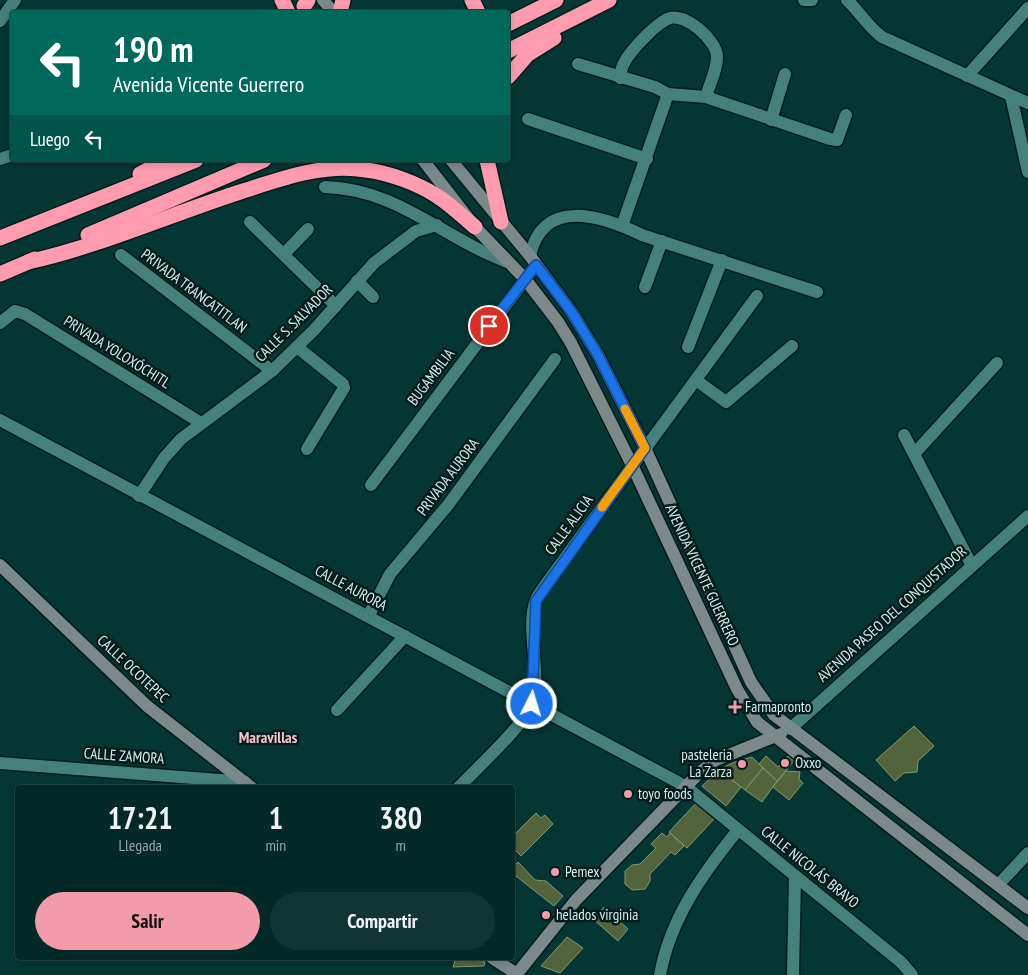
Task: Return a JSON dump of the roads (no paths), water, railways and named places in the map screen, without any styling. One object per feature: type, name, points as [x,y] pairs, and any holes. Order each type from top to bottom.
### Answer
[{"type":"highway","points":[[510,23],[556,0]]},
{"type":"highway","points":[[510,50],[609,0]]},
{"type":"highway","points":[[510,75],[527,55],[583,23],[591,9]]},
{"type":"highway","points":[[71,209],[164,162]]},
{"type":"highway","points":[[0,238],[191,162]]},
{"type":"highway","points":[[0,274],[259,162]]},
{"type":"highway","points":[[487,162],[501,222]]},
{"type":"highway","points":[[28,262],[68,253],[182,210],[290,176],[339,168],[365,170],[393,176],[436,195],[475,226]]},
{"type":"main road","name":"AVENIDA VICENTE GUERRERO","points":[[425,162],[475,226],[525,279],[572,343],[632,465],[737,689],[757,722],[1028,935]]},
{"type":"main road","name":"AVENIDA VICENTE GUERRERO","points":[[453,162],[533,260],[571,311],[598,355],[645,448],[751,682],[774,715],[1028,908]]},
{"type":"main road","points":[[453,199],[471,186]]},
{"type":"main road","name":"CALLE OCOTEPEC","points":[[0,565],[147,706],[249,785]]},
{"type":"main road","name":"AVENIDA PASEO DEL CONQUISTADOR","points":[[513,975],[576,900],[685,786],[716,760],[776,738],[790,729]]},
{"type":"main road","points":[[494,960],[513,975]]},
{"type":"street","points":[[804,0],[812,0]]},
{"type":"street","points":[[847,0],[865,19],[871,29],[882,37],[967,76],[1022,98],[1028,172]]},
{"type":"street","points":[[967,76],[1028,8]]},
{"type":"street","points":[[0,21],[10,11]]},
{"type":"street","points":[[620,78],[622,65],[629,54],[653,30],[668,18],[674,17],[707,35],[715,46],[717,57],[706,97]]},
{"type":"street","points":[[578,64],[638,82],[668,94],[706,97],[771,120],[837,140],[846,115]]},
{"type":"street","points":[[771,120],[785,74]]},
{"type":"street","points":[[622,226],[647,159],[668,94]]},
{"type":"street","points":[[528,119],[647,159]]},
{"type":"street","points":[[325,186],[346,188],[394,202],[473,247],[507,262]]},
{"type":"street","name":"BUGAMBILIA","points":[[371,485],[525,279],[533,260],[533,242],[539,231],[555,220],[584,214],[622,226],[642,235],[817,292]]},
{"type":"street","points":[[250,222],[336,306]]},
{"type":"street","name":"CALLE S. SALVADOR","points":[[139,496],[164,458],[180,439],[272,371],[336,306],[374,263],[416,231],[437,225]]},
{"type":"street","points":[[284,254],[308,229]]},
{"type":"street","points":[[645,287],[662,241]]},
{"type":"street","name":"PRIVADA TRANCATITLAN","points":[[120,255],[272,371]]},
{"type":"street","points":[[688,348],[722,260]]},
{"type":"street","points":[[358,281],[373,297]]},
{"type":"street","name":"CALLE ALICIA","points":[[532,704],[536,601],[632,465],[758,296]]},
{"type":"street","name":"PRIVADA YOLOXÓCHITL","points":[[0,323],[15,311],[25,314],[201,424]]},
{"type":"street","points":[[696,380],[726,402],[792,346]]},
{"type":"street","points":[[297,347],[343,384],[344,388],[307,449]]},
{"type":"street","name":"PRIVADA AURORA","points":[[369,615],[390,574],[448,505],[555,359]]},
{"type":"street","points":[[914,454],[997,363]]},
{"type":"street","name":"CALLE AURORA","points":[[0,420],[139,496],[369,615],[685,786]]},
{"type":"street","points":[[904,435],[971,564]]},
{"type":"street","name":"AVENIDA PASEO DEL CONQUISTADOR","points":[[790,729],[971,564],[1028,516]]},
{"type":"street","points":[[337,710],[405,636]]},
{"type":"street","points":[[461,785],[521,721],[532,704]]},
{"type":"street","name":"CALLE ZAMORA","points":[[0,763],[249,785]]},
{"type":"street","name":"CALLE NICOLÁS BRAVO","points":[[685,786],[900,962],[912,975]]},
{"type":"street","points":[[660,975],[663,960],[681,912],[708,866],[738,830]]},
{"type":"street","points":[[998,885],[1028,853]]},
{"type":"street","points":[[793,975],[795,876]]},
{"type":"place","name":"Farmapronto","points":[[735,707]]},
{"type":"place","name":"Oxxo","points":[[785,763]]},
{"type":"place","name":"pasteleria La Zarza","points":[[742,764]]},
{"type":"place","name":"toyo foods","points":[[628,794]]},
{"type":"place","name":"Pemex","points":[[555,872]]},
{"type":"place","name":"helados virginia","points":[[546,915]]},
{"type":"district","name":"Maravillas","points":[[268,737]]}]
